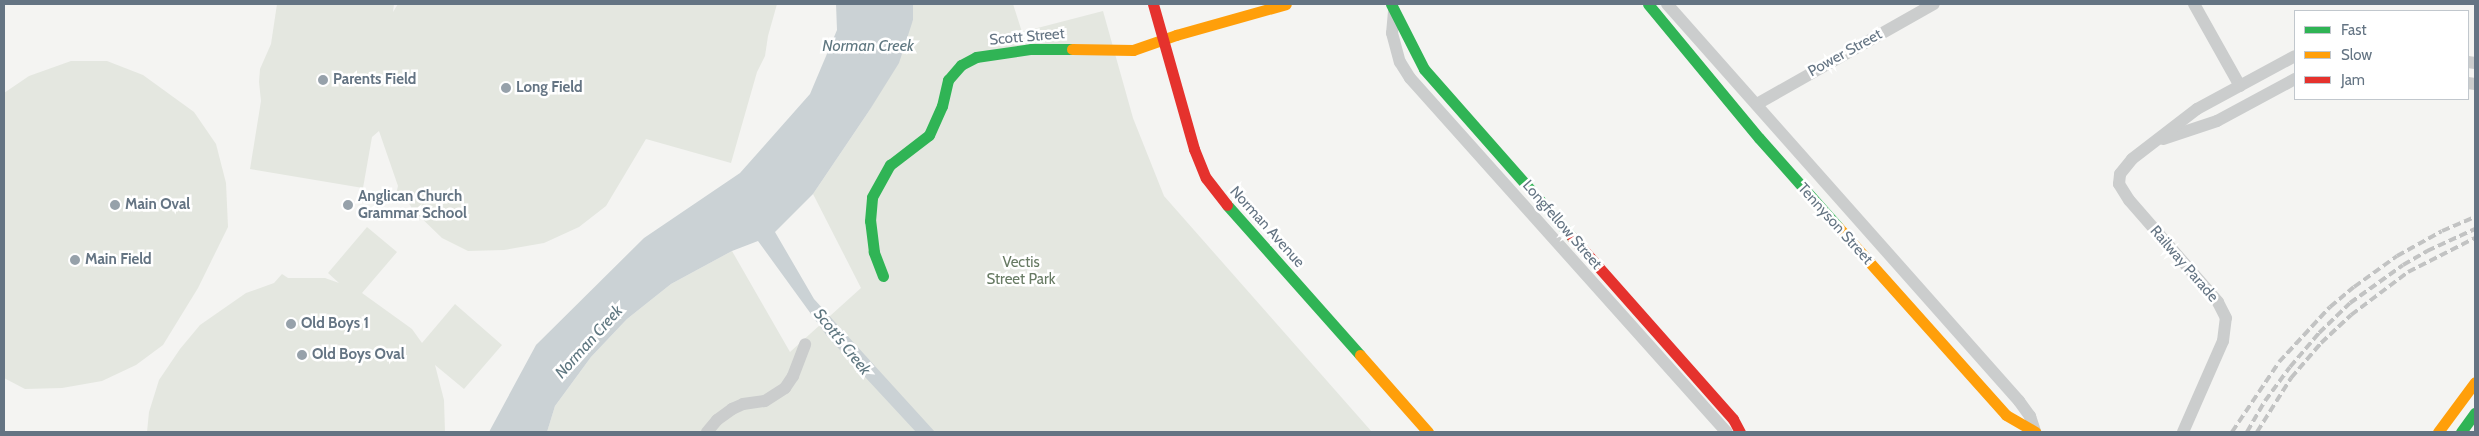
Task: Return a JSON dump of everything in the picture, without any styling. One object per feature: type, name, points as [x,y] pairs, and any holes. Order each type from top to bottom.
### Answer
[{"type":"street","name":"Norman Avenue","points":[[1152,4],[1194,149],[1206,178],[1215,191],[1428,432]]},
{"type":"street","name":"Scott Street","points":[[883,276],[874,252],[870,221],[875,191],[882,175],[890,165],[929,135],[940,112],[948,80],[961,65],[976,57],[1009,51],[1053,48],[1126,51],[1286,4]]},
{"type":"street","name":"Tennyson Street","points":[[1648,4],[1759,138],[1974,382],[2006,415],[2035,432]]},
{"type":"street","name":"Tennyson Street","points":[[1667,4],[2019,401],[2030,416],[2035,432]]},
{"type":"street","name":"Power Street","points":[[1757,104],[1934,4]]},
{"type":"street","points":[[2194,4],[2240,86]]},
{"type":"street","name":"Longfellow Street","points":[[1392,7],[1392,33],[1400,62],[1410,78],[1727,432]]},
{"type":"street","name":"Longfellow Street","points":[[1392,7],[1406,30],[1424,69],[1733,419],[1740,432]]},
{"type":"street","name":"Railway Parade","points":[[2183,432],[2223,341],[2226,322],[2218,302],[2137,210],[2120,185],[2120,174],[2125,165],[2197,109],[2294,57]]},
{"type":"street","name":"Railway Parade","points":[[2156,141],[2217,121],[2294,80]]},
{"type":"street","points":[[707,432],[717,420],[732,409],[743,404],[765,401],[785,388],[793,376],[805,344]]},
{"type":"street","points":[[2438,432],[2475,382]]},
{"type":"street","points":[[2461,432],[2475,413]]},
{"type":"green space","points":[[277,4],[394,4],[393,12],[398,4],[777,4],[768,36],[765,56],[757,72],[731,163],[646,139],[606,206],[579,227],[544,243],[504,250],[468,251],[442,238],[414,211],[404,196],[396,194],[398,186],[379,131],[372,137],[363,188],[250,169],[261,101],[260,69],[271,44]]},
{"type":"green space","name":"Vectis Street Park","points":[[913,4],[1013,4],[1022,32],[1103,11],[1133,118],[1164,196],[1372,432],[547,432],[555,406],[591,357],[627,319],[671,284],[732,251],[790,352],[861,288],[813,194],[869,111],[913,20]]},
{"type":"green space","name":"Main Oval","points":[[71,61],[107,61],[143,75],[194,112],[216,144],[226,183],[228,227],[198,288],[163,345],[136,365],[102,381],[62,388],[25,389],[4,378],[4,93],[29,76]]},
{"type":"green space","name":"Old Boys Oval","points":[[367,227],[397,252],[362,293],[412,329],[422,343],[455,304],[502,345],[464,389],[435,365],[444,400],[445,432],[147,432],[149,412],[159,380],[180,349],[200,325],[246,293],[274,283],[282,274],[288,278],[325,278],[339,283],[328,273]]},
{"type":"water","name":"Norman Creek","points":[[836,4],[913,4],[913,20],[899,63],[869,111],[813,194],[775,232],[814,299],[935,432],[916,432],[827,336],[758,241],[732,251],[671,284],[627,319],[591,357],[555,406],[547,432],[489,432],[536,345],[644,238],[740,173],[810,94],[837,30]]},
{"type":"railway","points":[[2232,432],[2279,362],[2330,307],[2397,256],[2442,231],[2475,217]]},
{"type":"railway","points":[[2247,432],[2265,401],[2290,367],[2319,333],[2350,303],[2403,265],[2427,251],[2475,229]]},
{"type":"railway","points":[[2257,432],[2291,378],[2321,343],[2351,315],[2408,272],[2475,238]]},
{"type":"traffic: fast","points":[[1391,4],[1424,69],[1572,237]]},
{"type":"traffic: fast","points":[[1648,4],[1759,138],[1838,227]]},
{"type":"traffic: fast","points":[[883,276],[874,252],[870,221],[872,197],[890,165],[929,135],[942,106],[948,80],[961,65],[976,57],[1031,49],[1072,49]]},
{"type":"traffic: fast","points":[[1227,205],[1360,355]]},
{"type":"traffic: fast","points":[[2461,432],[2475,413]]},
{"type":"traffic: slow","points":[[1072,49],[1133,50],[1176,35],[1286,4]]},
{"type":"traffic: slow","points":[[1838,227],[2006,415],[2036,432]]},
{"type":"traffic: slow","points":[[1360,355],[1428,432]]},
{"type":"traffic: slow","points":[[2438,432],[2475,382]]},
{"type":"traffic: jam","points":[[1153,4],[1194,149],[1206,178],[1227,205]]},
{"type":"traffic: jam","points":[[1572,237],[1733,419],[1740,432]]},
{"type":"place","name":"Parents Field","points":[[323,80]]},
{"type":"place","name":"Long Field","points":[[506,88]]},
{"type":"place","name":"Main Oval","points":[[115,205]]},
{"type":"place","name":"Anglican Church Grammar School","points":[[348,205]]},
{"type":"place","name":"Main Field","points":[[75,260]]},
{"type":"place","name":"Old Boys 1","points":[[291,324]]},
{"type":"place","name":"Old Boys Oval","points":[[302,355]]},
{"type":"water label","name":"Scott's Creek","points":[[842,342]]}]
